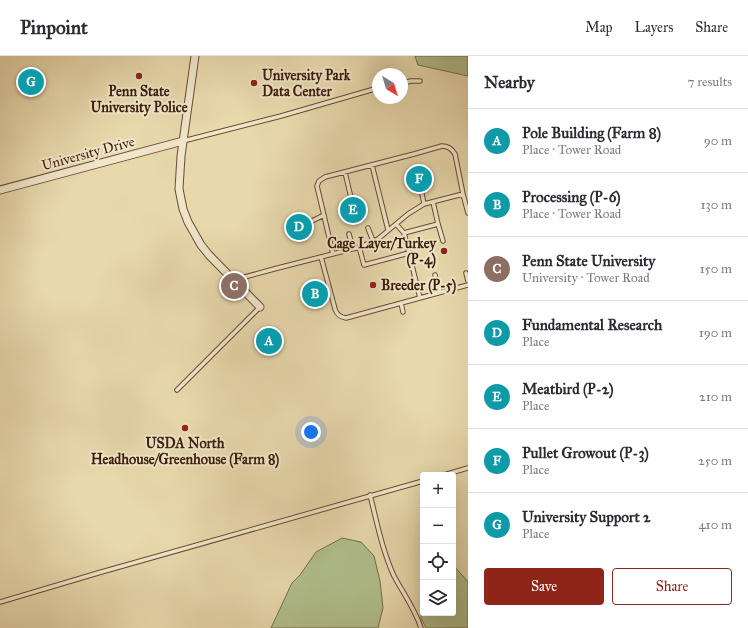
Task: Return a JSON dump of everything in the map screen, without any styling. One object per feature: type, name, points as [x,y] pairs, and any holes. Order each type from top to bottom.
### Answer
[{"type":"street","points":[[194,56],[181,156],[179,189],[183,209],[188,222],[201,245],[260,307]]},
{"type":"street","name":"University Drive","points":[[0,190],[183,141]]},
{"type":"lane","points":[[408,82],[420,81]]},
{"type":"lane","points":[[183,141],[281,116],[372,90]]},
{"type":"lane","points":[[333,254],[317,186],[319,181],[325,177],[445,146],[455,154],[468,213]]},
{"type":"lane","points":[[372,165],[388,230]]},
{"type":"lane","points":[[345,172],[351,198]]},
{"type":"lane","points":[[421,189],[424,204]]},
{"type":"lane","points":[[234,280],[359,247],[378,239],[408,214],[424,204],[463,194]]},
{"type":"lane","points":[[433,202],[443,241]]},
{"type":"lane","points":[[308,223],[324,215]]},
{"type":"lane","points":[[396,224],[404,233],[420,298]]},
{"type":"lane","points":[[404,233],[438,224]]},
{"type":"lane","points":[[368,228],[373,241]]},
{"type":"lane","points":[[349,234],[353,249]]},
{"type":"lane","points":[[359,247],[364,265],[409,253]]},
{"type":"lane","points":[[321,257],[335,309],[341,318],[346,318],[468,285]]},
{"type":"lane","points":[[466,273],[468,281]]},
{"type":"lane","points":[[435,275],[440,292]]},
{"type":"lane","points":[[401,303],[403,312]]},
{"type":"lane","points":[[177,390],[260,307]]},
{"type":"lane","points":[[454,472],[468,468]]},
{"type":"lane","points":[[0,602],[420,482]]},
{"type":"lane","points":[[370,495],[388,561],[394,575],[418,617],[421,628]]},
{"type":"green space","points":[[415,56],[468,56],[468,76],[418,65]]},
{"type":"green space","points":[[342,538],[361,542],[374,556],[380,581],[383,608],[378,628],[271,628],[292,583],[300,575],[316,552]]},
{"type":"green space","points":[[456,568],[468,582],[468,628],[426,628],[421,616],[456,616]]},
{"type":"place","name":"Penn State University Police","points":[[139,76]]},
{"type":"place","name":"University Support 2","points":[[31,82]]},
{"type":"place","name":"University Park Data Center","points":[[254,83]]},
{"type":"place","name":"Pullet Growout (P-3)","points":[[419,179]]},
{"type":"place","name":"Meatbird (P-2)","points":[[353,210]]},
{"type":"place","name":"Fundamental Research","points":[[299,227]]},
{"type":"place","name":"Cage Layer/Turkey (P-4)","points":[[444,251]]},
{"type":"place","name":"Breeder (P-5)","points":[[373,285]]},
{"type":"place","name":"Penn State University","points":[[234,286]]},
{"type":"place","name":"Processing (P-6)","points":[[315,294]]},
{"type":"place","name":"Pole Building (Farm 8)","points":[[269,341]]},
{"type":"place","name":"USDA North Headhouse/Greenhouse (Farm 8)","points":[[185,428]]}]
